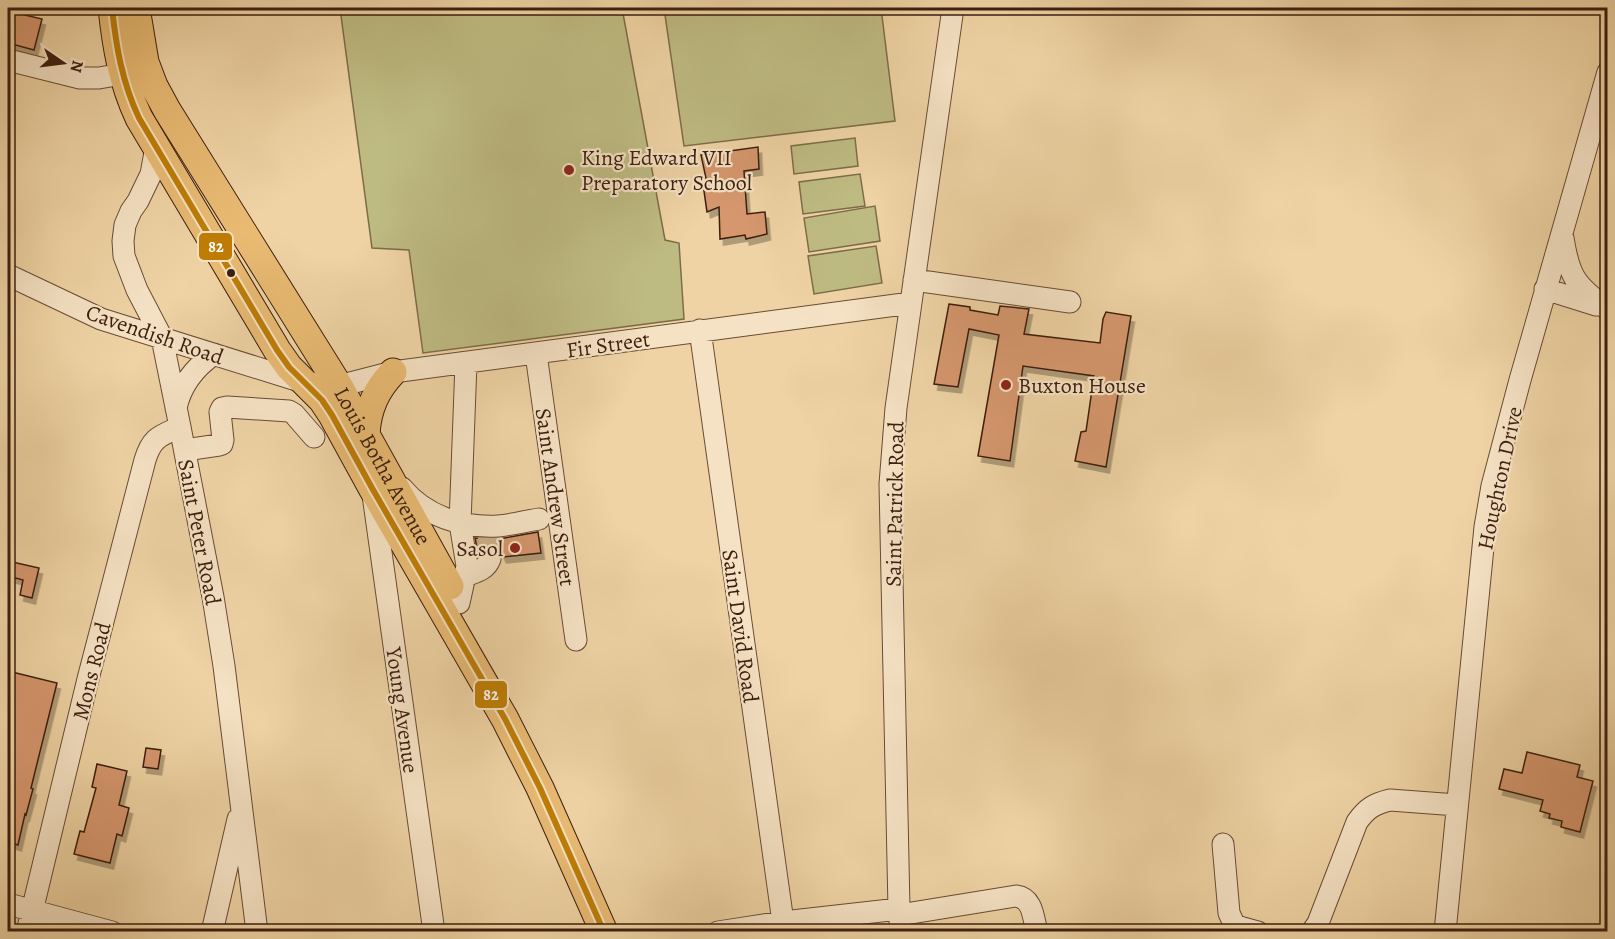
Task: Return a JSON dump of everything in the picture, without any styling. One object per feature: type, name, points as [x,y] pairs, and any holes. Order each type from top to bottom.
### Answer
[{"type":"main road","name":"Louis Botha Avenue","points":[[112,8],[122,74],[134,108],[276,350],[289,367],[322,400],[377,476],[459,603],[530,731],[624,932]]},
{"type":"main road","name":"Louis Botha Avenue","points":[[136,8],[145,62],[154,86],[366,433],[377,476],[540,788],[604,932]]},
{"type":"main road","points":[[366,433],[370,406],[380,388],[393,372]]},
{"type":"street","name":"Saint Patrick Road","points":[[900,918],[890,484],[896,408],[953,8]]},
{"type":"street","points":[[8,60],[80,78],[99,78],[122,74]]},
{"type":"street","name":"Houghton Drive","points":[[1445,932],[1485,527],[1492,486],[1545,289],[1608,72]]},
{"type":"street","name":"Saint Peter Road","points":[[156,147],[151,174],[125,225],[124,256],[137,290],[162,338],[185,450],[224,666],[257,932]]},
{"type":"street","points":[[1562,232],[1566,260],[1574,278],[1586,293],[1607,308]]},
{"type":"street","name":"Cavendish Road","points":[[8,275],[101,319],[306,383]]},
{"type":"street","points":[[914,280],[1070,302]]},
{"type":"street","points":[[1545,289],[1607,308]]},
{"type":"street","points":[[101,319],[113,317],[124,311],[132,302],[137,290]]},
{"type":"street","name":"Fir Street","points":[[306,383],[339,386],[393,372],[911,303]]},
{"type":"street","name":"Saint David Road","points":[[700,330],[783,922]]},
{"type":"street","points":[[178,418],[178,398],[186,382],[201,363],[214,354]]},
{"type":"street","name":"Saint Andrew Street","points":[[536,354],[576,640]]},
{"type":"street","points":[[459,603],[465,576],[466,557],[460,523],[466,363]]},
{"type":"street","points":[[185,450],[222,444],[224,440],[220,412],[222,408],[227,407],[289,411],[314,437]]},
{"type":"street","name":"Mons Road","points":[[27,932],[88,679],[147,453],[154,440],[178,418]]},
{"type":"street","points":[[377,476],[406,493],[427,511],[460,523],[488,530],[539,519]]},
{"type":"street","name":"Young Avenue","points":[[377,476],[383,570],[434,932]]},
{"type":"street","points":[[465,576],[482,570],[490,559]]},
{"type":"street","points":[[1312,932],[1318,923],[1357,822],[1365,810],[1390,800],[1457,805]]},
{"type":"street","points":[[212,932],[242,804]]},
{"type":"street","points":[[1222,844],[1229,913],[1234,924],[1258,932]]},
{"type":"street","points":[[718,932],[783,922],[900,918],[1016,896],[1024,897],[1030,903],[1036,932]]},
{"type":"street","points":[[8,904],[112,932]]},
{"type":"shaded area","points":[[340,8],[622,8],[665,240],[679,243],[684,319],[423,353],[409,250],[372,248]]},
{"type":"shaded area","points":[[664,8],[881,8],[895,121],[684,146]]},
{"type":"shaded area","points":[[855,138],[858,166],[794,174],[791,146]]},
{"type":"shaded area","points":[[860,174],[865,206],[803,214],[799,182]]},
{"type":"shaded area","points":[[875,206],[880,241],[809,252],[804,218]]},
{"type":"shaded area","points":[[876,246],[882,283],[814,294],[808,256]]},
{"type":"building","points":[[8,11],[42,19],[34,50],[8,43]]},
{"type":"building","points":[[758,147],[759,169],[744,171],[747,214],[765,212],[767,234],[746,239],[745,235],[720,239],[719,207],[707,212],[703,184],[707,183],[701,155]]},
{"type":"building","name":"Buxton House","points":[[949,304],[998,315],[1000,306],[1029,309],[1024,334],[1100,343],[1106,312],[1131,316],[1106,467],[1075,461],[1081,432],[1086,431],[1094,376],[1023,366],[1010,461],[978,456],[999,335],[969,329],[958,387],[934,384]]},
{"type":"building","points":[[538,532],[541,553],[503,557],[500,551],[490,546],[482,549],[478,554],[475,538],[499,539]]},
{"type":"building","points":[[8,561],[39,568],[32,598],[20,595],[23,580],[8,576]]},
{"type":"building","points":[[12,672],[57,683],[18,845],[8,842],[8,755],[11,738],[8,737],[8,692]]},
{"type":"building","points":[[146,748],[161,750],[158,769],[143,767]]},
{"type":"building","points":[[1527,752],[1580,765],[1577,777],[1593,781],[1580,832],[1561,827],[1562,821],[1549,818],[1550,814],[1540,811],[1543,800],[1499,789],[1504,769],[1522,773]]},
{"type":"building","points":[[97,764],[127,771],[119,805],[129,808],[122,836],[117,834],[110,863],[74,854],[80,831],[84,832],[96,788],[92,787]]},
{"type":"tunnel","points":[[488,534],[490,559]]},
{"type":"transit line","name":"82","points":[[112,8],[121,64],[128,91],[139,118],[277,350],[289,367],[322,400],[332,415],[505,719],[540,788],[604,932]]},
{"type":"place","name":"King Edward VII Preparatory School","points":[[569,170]]},
{"type":"place","name":"Buxton House","points":[[1006,385]]},
{"type":"place","name":"Sasol","points":[[515,548]]}]
